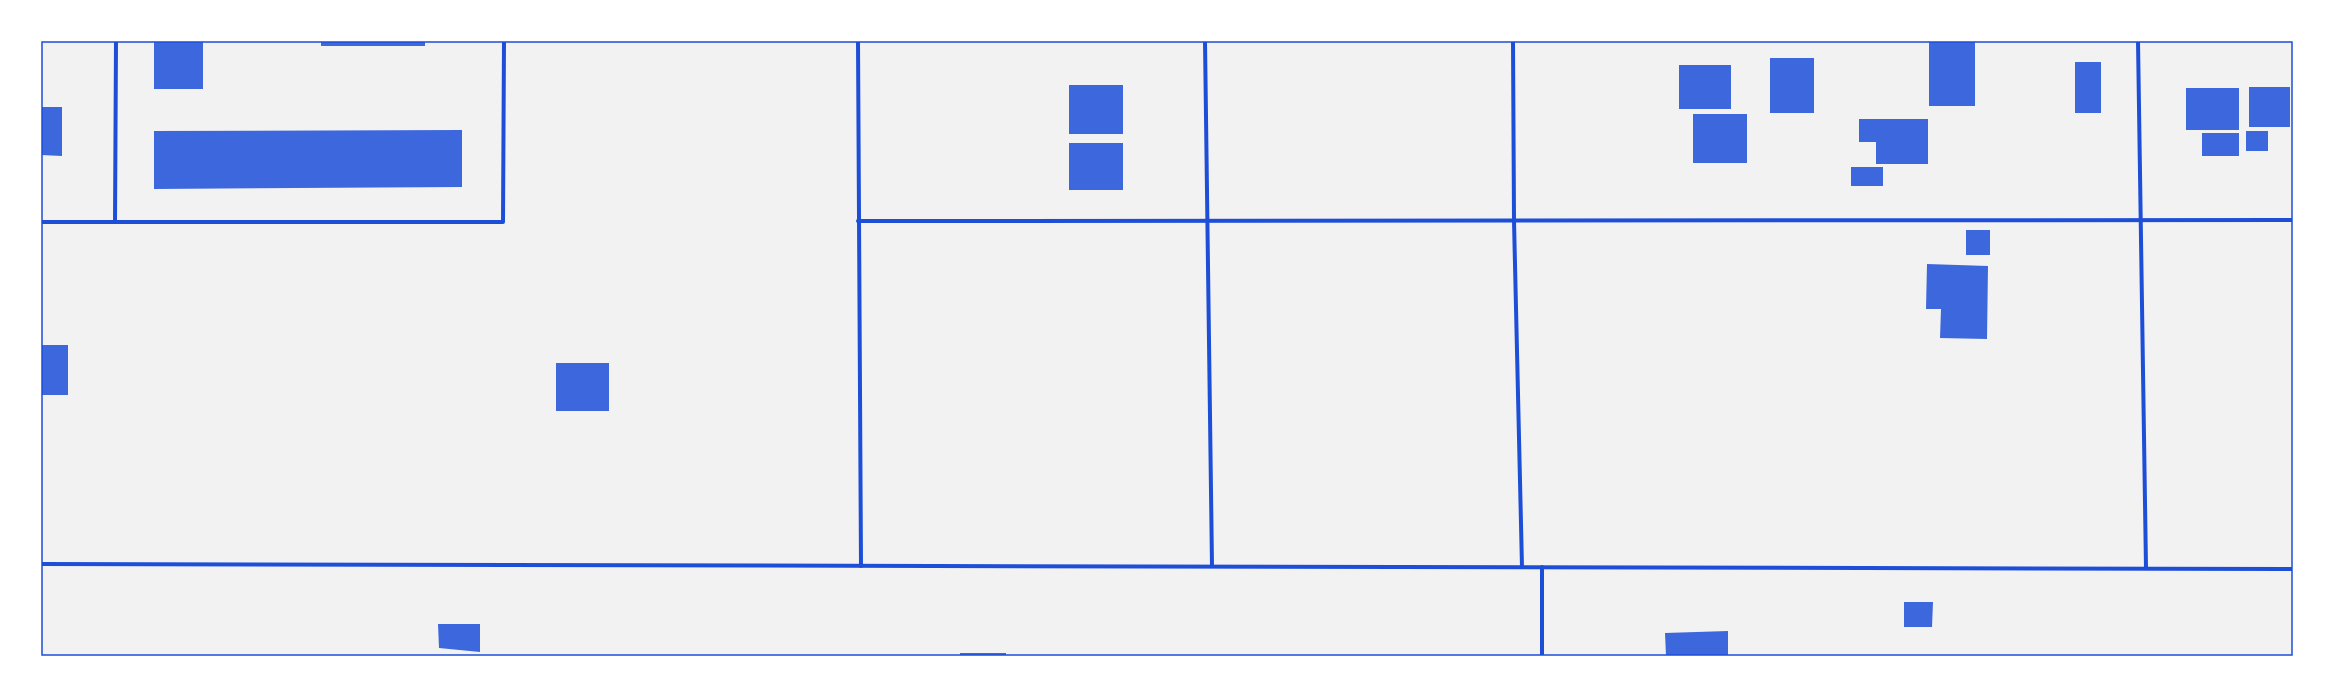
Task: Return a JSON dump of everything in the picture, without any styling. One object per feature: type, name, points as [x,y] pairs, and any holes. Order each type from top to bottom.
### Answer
[{"type":"street","points":[[115,222],[116,41]]},
{"type":"street","points":[[41,222],[503,222],[504,41]]},
{"type":"street","points":[[858,41],[861,566]]},
{"type":"street","points":[[1205,41],[1212,566]]},
{"type":"street","points":[[1513,41],[1514,221],[1522,567]]},
{"type":"street","points":[[2138,41],[2146,568]]},
{"type":"street","points":[[858,221],[2293,220]]},
{"type":"street","points":[[41,564],[2293,568]]},
{"type":"street","points":[[1542,567],[1542,656]]},
{"type":"building","points":[[154,41],[203,41],[203,89],[154,89]]},
{"type":"building","points":[[321,41],[425,41],[425,46],[321,46]]},
{"type":"building","points":[[1929,41],[1975,41],[1975,106],[1929,106]]},
{"type":"building","points":[[1770,58],[1814,58],[1814,113],[1770,113]]},
{"type":"building","points":[[2075,62],[2101,62],[2101,113],[2075,113]]},
{"type":"building","points":[[1679,65],[1731,65],[1731,109],[1679,109]]},
{"type":"building","points":[[1069,85],[1123,85],[1123,134],[1069,134]]},
{"type":"building","points":[[2249,87],[2290,87],[2290,127],[2249,127]]},
{"type":"building","points":[[2186,88],[2239,88],[2239,130],[2186,130]]},
{"type":"building","points":[[41,107],[62,107],[62,156],[41,155]]},
{"type":"building","points":[[1693,114],[1747,114],[1747,163],[1693,163]]},
{"type":"building","points":[[1859,119],[1928,119],[1928,164],[1876,164],[1876,142],[1859,142]]},
{"type":"building","points":[[462,130],[462,187],[154,189],[154,131]]},
{"type":"building","points":[[2246,131],[2268,131],[2268,151],[2246,151]]},
{"type":"building","points":[[2202,133],[2239,133],[2239,156],[2202,156]]},
{"type":"building","points":[[1069,143],[1123,143],[1123,190],[1069,190]]},
{"type":"building","points":[[1851,167],[1883,167],[1883,186],[1851,186]]},
{"type":"building","points":[[1966,230],[1990,230],[1990,255],[1966,255]]},
{"type":"building","points":[[1927,264],[1988,266],[1987,339],[1940,338],[1941,309],[1926,309]]},
{"type":"building","points":[[41,345],[68,345],[68,395],[41,395]]},
{"type":"building","points":[[556,363],[609,363],[609,411],[556,411]]},
{"type":"building","points":[[1904,602],[1933,602],[1932,627],[1904,627]]},
{"type":"building","points":[[438,624],[480,624],[480,652],[439,648]]},
{"type":"building","points":[[1728,631],[1728,656],[1666,656],[1665,633]]},
{"type":"building","points":[[960,653],[1006,653],[1006,656],[960,656]]}]
